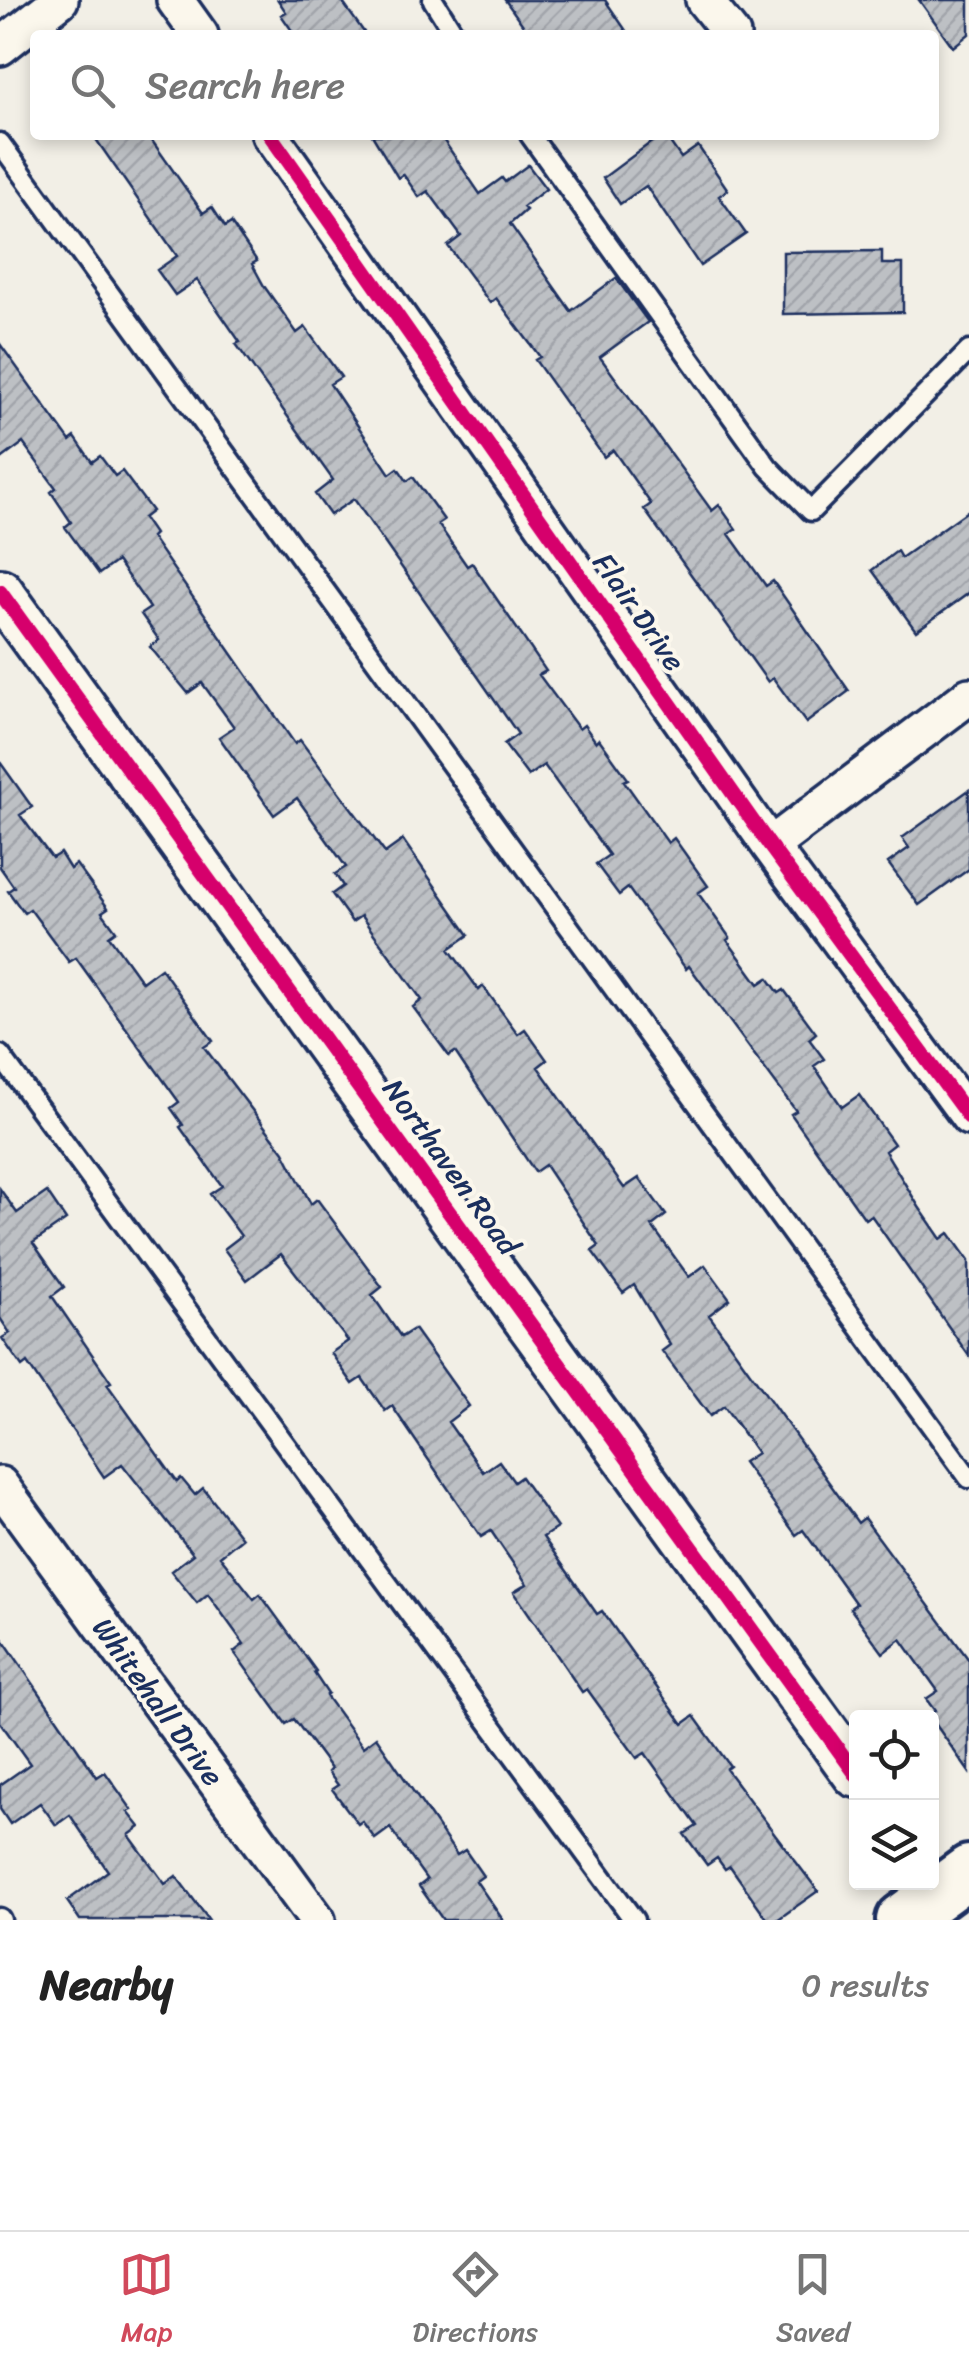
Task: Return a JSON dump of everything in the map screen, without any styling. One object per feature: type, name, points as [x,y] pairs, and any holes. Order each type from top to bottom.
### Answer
[{"type":"street","points":[[0,47],[60,0]]},
{"type":"street","points":[[175,0],[196,30]]},
{"type":"street","points":[[704,0],[728,30]]},
{"type":"street","name":"Flair Drive","points":[[274,140],[770,846],[969,1117]]},
{"type":"street","name":"Northaven Road","points":[[0,592],[849,1764]]},
{"type":"street","points":[[770,846],[969,696]]},
{"type":"street","name":"Whitehall Drive","points":[[0,1484],[317,1920]]},
{"type":"lane","points":[[433,0],[452,30]]},
{"type":"lane","points":[[534,140],[768,467],[811,511],[969,351]]},
{"type":"lane","points":[[0,142],[969,1478]]},
{"type":"lane","points":[[0,1055],[634,1920]]},
{"type":"building","points":[[278,0],[341,0],[362,30],[292,30],[281,15],[286,12]]},
{"type":"building","points":[[505,0],[605,0],[626,30],[526,30]]},
{"type":"building","points":[[919,0],[969,0],[969,34],[953,47]]},
{"type":"building","points":[[96,140],[152,140],[203,213],[212,207],[225,227],[231,223],[257,261],[252,264],[264,286],[297,333],[305,327],[341,377],[330,384],[390,474],[398,468],[407,481],[413,477],[444,520],[438,524],[467,566],[472,563],[546,671],[539,675],[579,729],[584,725],[596,742],[599,739],[668,843],[674,838],[708,886],[698,893],[730,938],[727,940],[759,984],[768,978],[779,993],[784,990],[816,1033],[809,1039],[824,1059],[814,1066],[842,1107],[859,1095],[894,1144],[885,1151],[919,1207],[941,1239],[949,1233],[969,1261],[969,1356],[871,1215],[865,1219],[791,1114],[796,1111],[689,966],[686,969],[628,888],[619,895],[596,864],[609,855],[544,765],[528,776],[504,744],[518,734],[354,499],[330,515],[315,494],[333,480],[236,344],[240,342],[197,280],[175,295],[157,270],[177,256]]},
{"type":"building","points":[[375,140],[443,140],[480,194],[528,165],[546,189],[523,207],[526,210],[510,224],[571,311],[616,278],[648,322],[600,357],[712,511],[719,505],[736,529],[729,534],[766,586],[773,581],[849,691],[806,723],[773,678],[768,682],[644,509],[651,504],[613,450],[604,457],[535,360],[540,357],[496,298],[490,303],[448,246],[461,236],[428,191],[419,197],[403,174],[398,178]]},
{"type":"building","points":[[654,140],[668,140],[681,158],[698,146],[728,190],[719,196],[746,234],[700,266],[646,186],[620,204],[603,178]]},
{"type":"building","points":[[882,251],[882,264],[903,264],[903,312],[783,314],[783,252]]},
{"type":"building","points":[[0,344],[70,441],[75,437],[92,462],[100,456],[115,476],[122,471],[152,511],[143,518],[154,534],[151,537],[295,744],[300,740],[385,853],[403,840],[469,935],[449,949],[479,990],[483,986],[518,1034],[525,1029],[547,1060],[538,1067],[624,1188],[639,1178],[666,1215],[652,1226],[689,1277],[705,1265],[730,1299],[709,1315],[858,1523],[864,1518],[969,1660],[969,1772],[939,1729],[939,1710],[934,1710],[926,1699],[938,1691],[901,1639],[883,1653],[850,1608],[856,1604],[803,1530],[796,1535],[743,1462],[757,1453],[724,1406],[710,1416],[662,1351],[670,1345],[634,1285],[623,1293],[592,1251],[599,1246],[545,1165],[535,1172],[455,1052],[449,1056],[413,1007],[422,1000],[361,916],[352,922],[332,894],[343,886],[335,874],[346,867],[297,798],[274,815],[219,737],[234,727],[202,683],[188,693],[150,647],[159,640],[141,614],[150,608],[117,561],[99,574],[65,527],[71,522],[51,492],[56,488],[23,443],[0,460]]},
{"type":"building","points":[[969,510],[969,593],[916,631],[872,570],[897,551],[901,558]]},
{"type":"building","points":[[0,762],[32,807],[20,815],[52,858],[60,853],[70,869],[76,864],[108,908],[102,912],[116,931],[109,936],[142,982],[161,968],[213,1041],[204,1047],[284,1152],[311,1204],[317,1199],[382,1287],[372,1295],[401,1337],[414,1329],[469,1406],[448,1422],[483,1472],[499,1461],[514,1482],[521,1477],[557,1528],[543,1537],[597,1614],[602,1611],[683,1724],[694,1716],[730,1766],[726,1769],[818,1891],[777,1920],[768,1920],[730,1866],[725,1869],[717,1858],[707,1865],[684,1834],[697,1826],[645,1753],[637,1758],[587,1689],[582,1692],[514,1592],[527,1584],[491,1531],[481,1537],[392,1406],[385,1411],[362,1378],[353,1384],[331,1353],[348,1341],[281,1254],[247,1280],[224,1249],[241,1236],[210,1194],[222,1186],[180,1127],[183,1125],[171,1108],[179,1102],[76,958],[69,962],[30,909],[24,913],[8,891],[14,887],[0,867]]},
{"type":"building","points":[[969,790],[969,869],[919,905],[888,863],[909,848],[902,838]]},
{"type":"building","points":[[0,1189],[17,1213],[47,1192],[66,1220],[33,1243],[64,1287],[52,1296],[111,1382],[107,1384],[177,1482],[181,1478],[195,1495],[203,1488],[242,1538],[220,1556],[254,1599],[260,1594],[316,1671],[326,1696],[363,1747],[376,1737],[457,1855],[465,1850],[483,1876],[476,1881],[503,1920],[443,1920],[419,1886],[427,1880],[390,1828],[375,1839],[362,1821],[358,1824],[332,1789],[338,1785],[328,1772],[331,1769],[294,1719],[286,1724],[234,1652],[244,1644],[208,1594],[197,1603],[171,1571],[193,1554],[122,1464],[104,1477],[27,1363],[22,1367],[2,1338],[10,1333],[0,1318]]},
{"type":"building","points":[[0,1635],[97,1777],[105,1772],[132,1810],[128,1812],[140,1827],[129,1835],[165,1884],[176,1876],[209,1920],[80,1920],[67,1901],[108,1871],[70,1815],[56,1825],[40,1803],[10,1824],[0,1809],[0,1785],[30,1764],[0,1722]]},
{"type":"cycle path","points":[[274,140],[770,846],[969,1117]]},
{"type":"cycle path","points":[[0,592],[849,1764]]}]
